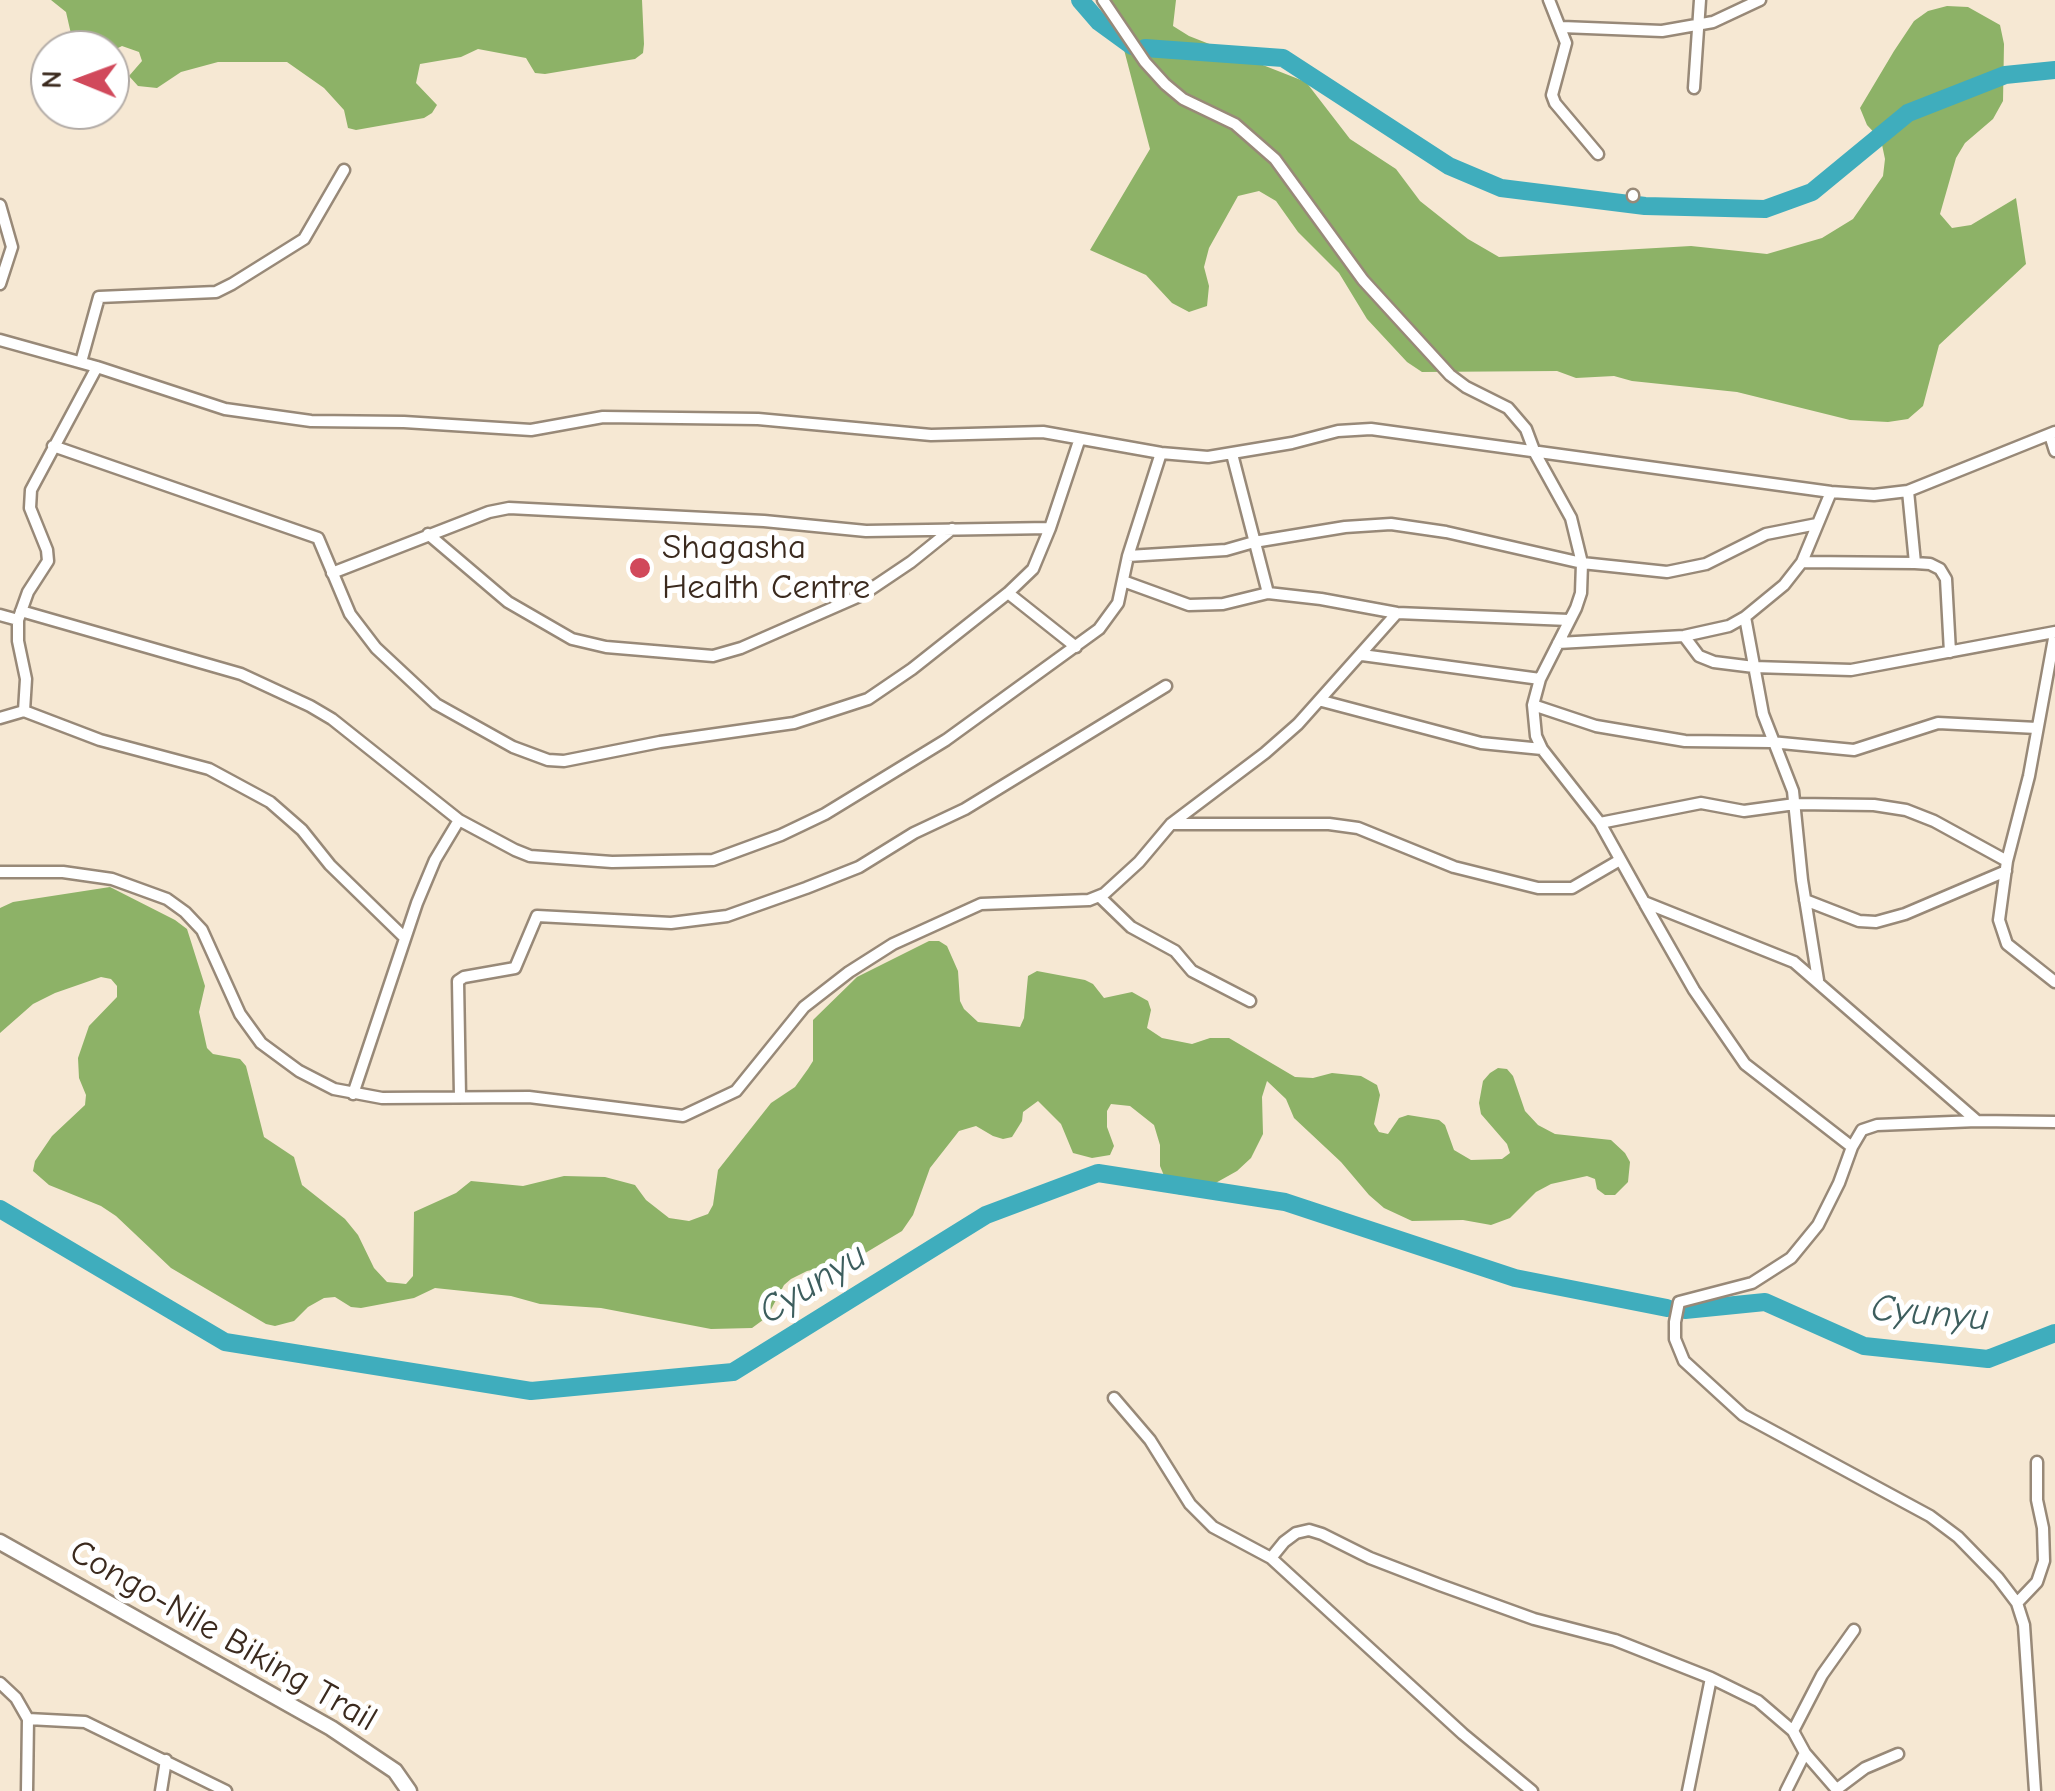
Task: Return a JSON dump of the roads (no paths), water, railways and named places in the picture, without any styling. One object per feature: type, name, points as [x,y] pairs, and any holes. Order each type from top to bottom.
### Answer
[{"type":"main road","name":"Congo-Nile Biking Trail","points":[[0,1542],[330,1728],[395,1772],[408,1791]]},
{"type":"street","points":[[1103,0],[1145,62],[1165,84],[1183,99],[1235,124],[1275,159],[1364,280],[1450,375],[1516,414],[1571,518],[1582,563],[1581,593],[1540,679],[1533,706],[1533,721],[1542,749],[1600,823],[1694,990],[1746,1064],[1852,1147]]},
{"type":"street","points":[[1549,0],[1566,43],[1552,95],[1598,154]]},
{"type":"street","points":[[1694,88],[1700,0]]},
{"type":"street","points":[[1562,27],[1662,31],[1699,26],[1760,0]]},
{"type":"street","points":[[81,362],[99,297],[216,292],[232,284],[304,240],[344,170]]},
{"type":"street","points":[[0,205],[12,248],[0,284]]},
{"type":"street","points":[[0,340],[226,410],[310,421],[531,430],[603,417],[758,419],[931,435],[1030,431],[1162,453],[1208,456],[1338,431],[1372,429],[1874,495],[1908,491],[2052,433],[2055,451]]},
{"type":"street","points":[[24,711],[26,679],[18,641],[20,615],[28,592],[48,561],[30,499],[53,446],[97,367]]},
{"type":"street","points":[[53,446],[318,538],[350,614],[376,648],[436,704],[513,748],[548,760],[794,723],[868,699],[912,669],[1033,569],[1079,440]]},
{"type":"street","points":[[0,615],[20,615],[194,658],[274,688],[332,719],[459,820],[530,856],[612,862],[712,860],[781,836],[825,814],[946,740],[1076,646],[1110,616],[1162,453]]},
{"type":"street","points":[[1232,454],[1268,593]]},
{"type":"street","points":[[1908,491],[1915,563]]},
{"type":"street","points":[[1558,644],[1684,636],[1729,626],[1784,585],[1802,562],[1830,492]]},
{"type":"street","points":[[332,573],[428,534],[510,508],[866,530],[1050,528]]},
{"type":"street","points":[[1128,556],[1226,550],[1362,525],[1414,526],[1582,563],[1650,572],[1688,569],[1766,534],[1817,524]]},
{"type":"street","points":[[428,534],[508,602],[572,639],[606,647],[713,656],[862,594],[953,528]]},
{"type":"street","points":[[1802,562],[1930,564],[1944,574],[1950,652]]},
{"type":"street","points":[[1124,581],[1190,605],[1223,604],[1268,593],[1398,613],[1569,620]]},
{"type":"street","points":[[1008,593],[1076,646]]},
{"type":"street","points":[[0,872],[63,872],[97,877],[167,899],[202,930],[240,1014],[261,1043],[299,1071],[352,1094],[382,1098],[528,1097],[682,1116],[736,1091],[804,1006],[893,944],[981,904],[1100,897],[1139,862],[1171,824],[1265,753],[1322,700],[1398,613]]},
{"type":"street","points":[[1745,617],[1771,742],[1796,804],[1818,981]]},
{"type":"street","points":[[1684,636],[1706,659],[1754,667],[1851,670],[2055,633],[1998,920],[2007,944],[2055,982]]},
{"type":"street","points":[[1362,654],[1540,679]]},
{"type":"street","points":[[460,1096],[458,981],[516,968],[537,916],[671,923],[727,916],[806,888],[860,867],[1166,686]]},
{"type":"street","points":[[1322,700],[1481,744],[1542,749]]},
{"type":"street","points":[[1533,706],[1596,726],[1685,741],[1771,742],[1854,750],[1938,723],[2037,728]]},
{"type":"street","points":[[0,718],[24,711],[100,740],[209,769],[270,802],[405,938]]},
{"type":"street","points":[[1600,823],[1701,803],[1744,811],[1796,804],[1874,805],[1906,810],[1934,821],[2006,866]]},
{"type":"street","points":[[352,1094],[435,860],[459,820]]},
{"type":"street","points":[[1171,824],[1329,824],[1358,828],[1454,867],[1538,888],[1572,888],[1620,860]]},
{"type":"street","points":[[1805,900],[1859,921],[1876,922],[1905,914],[2006,866]]},
{"type":"street","points":[[1100,897],[1131,927],[1175,952],[1192,971],[1250,1001]]},
{"type":"street","points":[[1644,902],[1794,962],[1889,1048],[1977,1120]]},
{"type":"street","points":[[2034,1791],[2024,1625],[2017,1603],[1998,1578],[1958,1537],[1930,1516],[1744,1415],[1684,1361],[1675,1340],[1678,1302],[1752,1284],[1791,1258],[1818,1224],[1862,1130],[1877,1125],[1977,1120],[2055,1122]]},
{"type":"street","points":[[1114,1398],[1150,1440],[1190,1504],[1213,1528],[1271,1558],[1449,1722],[1532,1791]]},
{"type":"street","points":[[2017,1603],[2037,1582],[2044,1561],[2037,1500],[2038,1462]]},
{"type":"street","points":[[1271,1558],[1296,1533],[1309,1530],[1440,1585],[1534,1619],[1615,1640],[1711,1678],[1758,1701],[1793,1731],[1837,1790],[1865,1768],[1898,1754]]},
{"type":"street","points":[[1793,1731],[1822,1674],[1854,1630]]},
{"type":"street","points":[[1688,1791],[1711,1678]]},
{"type":"street","points":[[0,1683],[16,1698],[28,1719],[26,1791]]},
{"type":"street","points":[[28,1719],[84,1722],[226,1791]]},
{"type":"street","points":[[1786,1791],[1806,1753]]},
{"type":"street","points":[[161,1791],[166,1760]]},
{"type":"waterway","points":[[1080,0],[1099,22],[1132,46]]},
{"type":"waterway","points":[[1145,48],[1283,58],[1449,166],[1501,188],[1645,206],[1765,209],[1812,192],[1908,113],[2005,75],[2055,70]]},
{"type":"waterway","name":"Cyunyu","points":[[0,1209],[225,1342],[531,1391],[733,1372],[986,1215],[1098,1173],[1285,1202],[1515,1278],[1667,1308]]},
{"type":"waterway","name":"Cyunyu","points":[[1685,1310],[1765,1302],[1864,1346],[1988,1359],[2055,1333]]},
{"type":"place","name":"Shagasha Health Centre","points":[[640,568]]}]
